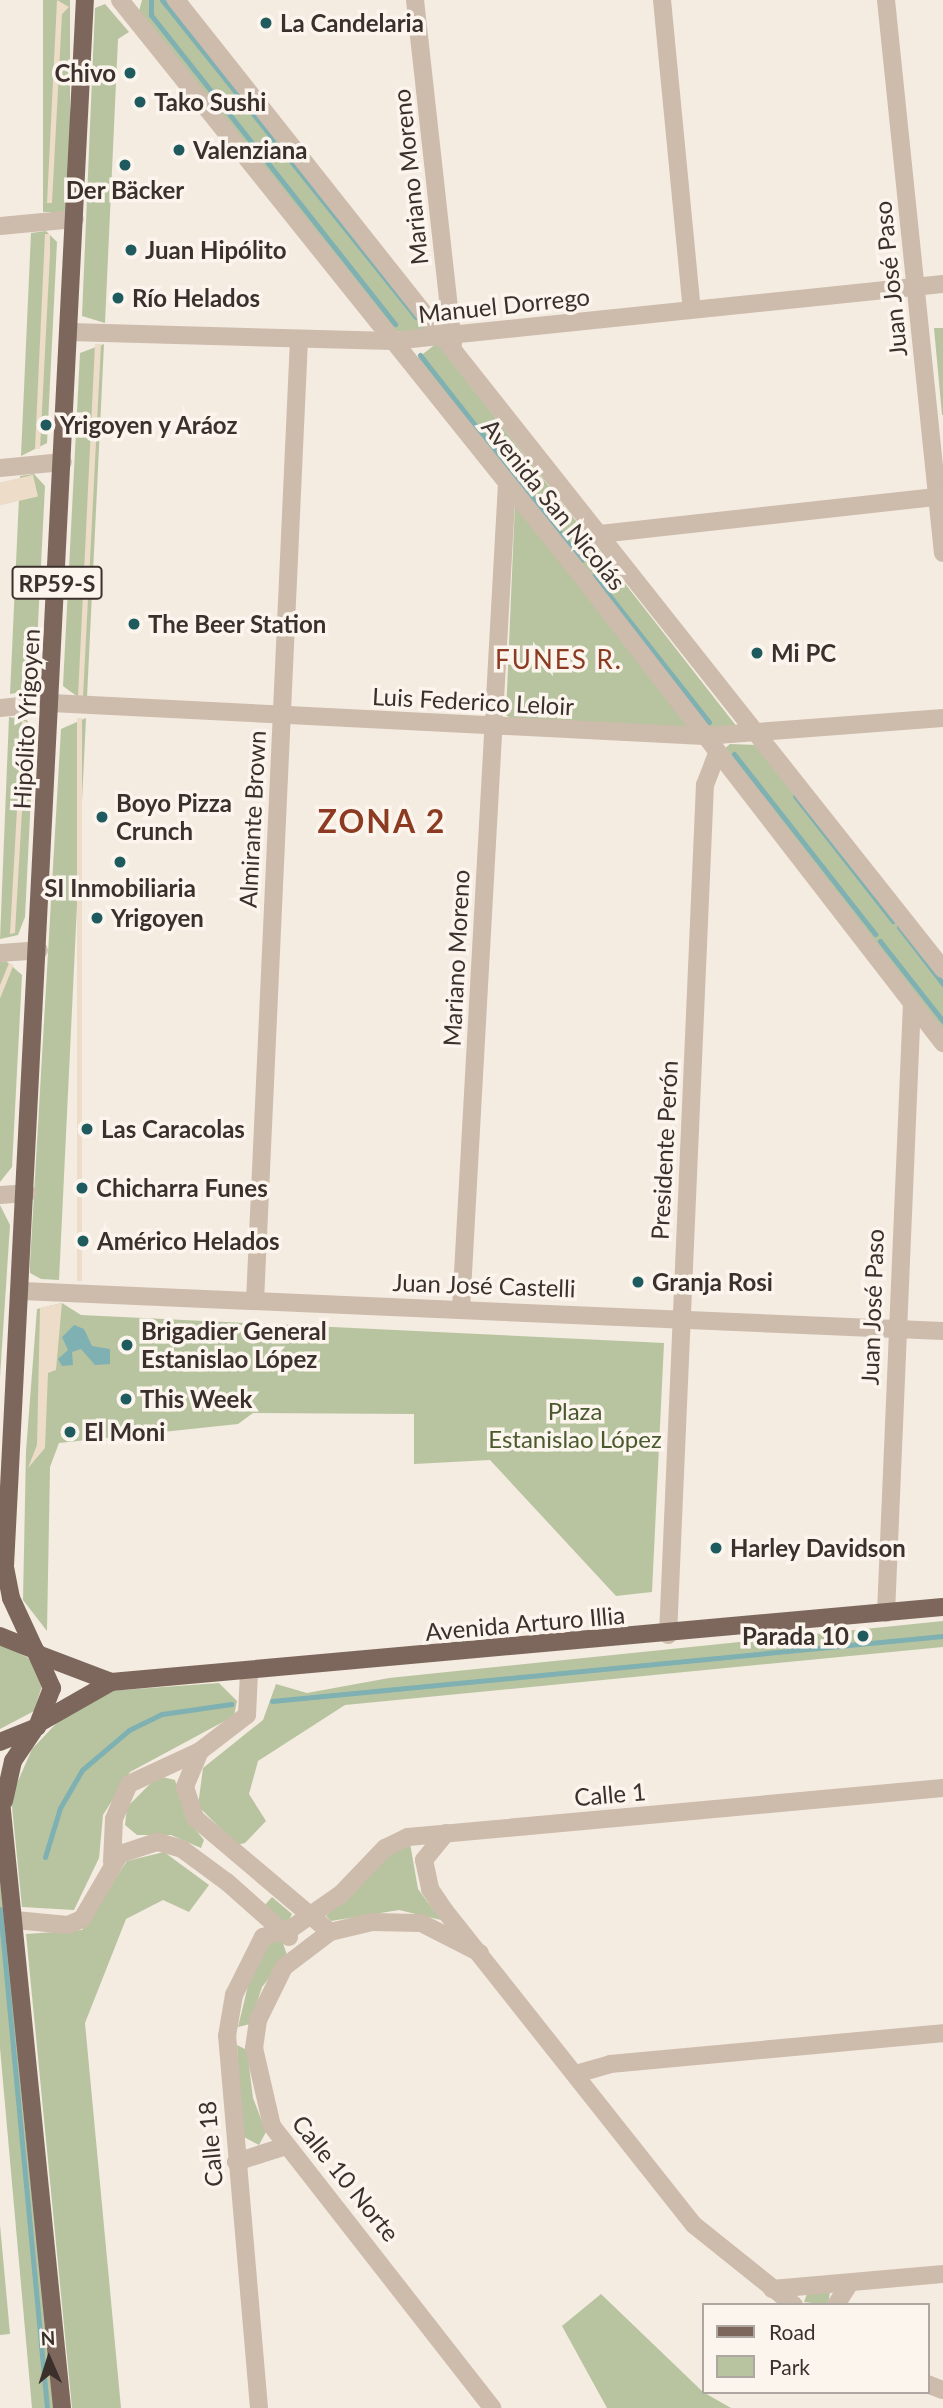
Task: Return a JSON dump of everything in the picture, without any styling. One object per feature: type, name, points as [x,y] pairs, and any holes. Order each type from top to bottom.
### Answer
[{"type":"main road","name":"Hipólito Yrigoyen","points":[[37,1652],[11,1598],[3,1574],[7,1432],[22,1291],[85,0]]},
{"type":"main road","name":"Avenida Arturo Illia","points":[[0,1636],[111,1682],[249,1673],[943,1607]]},
{"type":"main road","name":"RP59-S","points":[[37,1652],[52,1688],[39,1725]]},
{"type":"main road","name":"Avenida Arturo Illia","points":[[0,1742],[39,1725],[111,1682]]},
{"type":"main road","points":[[39,1725],[13,1760],[2,1796],[62,2408]]},
{"type":"street","name":"Avenida San Nicolás","points":[[121,0],[507,484],[943,1043]]},
{"type":"street","name":"Avenida San Nicolás","points":[[176,0],[450,340],[943,969]]},
{"type":"street","name":"Mariano Moreno","points":[[415,0],[450,340]]},
{"type":"street","points":[[662,0],[692,310]]},
{"type":"street","name":"Juan José Paso","points":[[886,0],[940,496],[943,553]]},
{"type":"street","points":[[0,226],[75,219]]},
{"type":"street","name":"Manuel Dorrego","points":[[69,332],[392,341],[450,340],[692,310],[943,284]]},
{"type":"street","name":"Almirante Brown","points":[[255,1301],[299,339]]},
{"type":"street","points":[[0,468],[63,462]]},
{"type":"street","name":"Mariano Moreno","points":[[461,1309],[507,484]]},
{"type":"street","points":[[600,534],[940,496]]},
{"type":"street","name":"Luis Federico Leloir","points":[[0,708],[51,704],[704,736],[758,735],[943,718]]},
{"type":"street","name":"Presidente Perón","points":[[668,1635],[705,785],[717,753]]},
{"type":"street","points":[[924,945],[943,943]]},
{"type":"street","points":[[0,953],[39,950]]},
{"type":"street","name":"Juan José Paso","points":[[886,1613],[896,1328],[912,1003]]},
{"type":"street","points":[[0,1195],[27,1192]]},
{"type":"street","name":"Juan José Castelli","points":[[22,1291],[943,1331]]},
{"type":"street","points":[[15,1920],[68,1925],[82,1919],[112,1862],[114,1819],[130,1784],[156,1767],[200,1751],[247,1715],[249,1673]]},
{"type":"street","points":[[185,1787],[200,1751]]},
{"type":"street","points":[[156,1767],[171,1769],[185,1787],[195,1818],[218,1840],[330,1931],[372,1922],[421,1923],[480,1953]]},
{"type":"street","name":"Calle 1","points":[[309,1913],[341,1894],[385,1848],[408,1837],[943,1788]]},
{"type":"street","points":[[114,1819],[128,1840],[141,1843],[158,1842],[195,1860],[302,1949]]},
{"type":"street","points":[[446,1833],[430,1847],[425,1875],[480,1953],[694,2225],[791,2303]]},
{"type":"street","points":[[195,1860],[213,1857],[218,1840]]},
{"type":"street","points":[[112,1862],[141,1843]]},
{"type":"street","name":"Calle 18","points":[[259,2408],[227,2036],[244,1969],[263,1937],[281,1931],[309,1913]]},
{"type":"street","name":"Calle 10 Norte","points":[[330,1931],[302,1949],[272,1987],[254,2036],[264,2106],[286,2146],[492,2408]]},
{"type":"street","points":[[576,2074],[610,2064],[943,2033]]},
{"type":"street","points":[[227,2036],[254,2036]]},
{"type":"street","points":[[236,2162],[286,2146]]},
{"type":"street","points":[[772,2289],[943,2274]]},
{"type":"street","points":[[837,2303],[850,2283]]},
{"type":"green space","points":[[43,0],[70,0],[70,212],[43,212]]},
{"type":"green space","points":[[142,0],[171,0],[427,327],[423,331],[393,331],[139,11]]},
{"type":"green space","points":[[105,4],[129,32],[118,39],[105,323],[82,316],[95,8]]},
{"type":"green space","points":[[46,231],[57,242],[47,443],[21,456],[31,233]]},
{"type":"green space","points":[[934,328],[943,328],[943,415],[942,415]]},
{"type":"green space","points":[[437,343],[738,728],[717,745],[416,360]]},
{"type":"green space","points":[[104,344],[87,697],[78,697],[63,686],[80,353]]},
{"type":"green space","points":[[34,474],[45,486],[35,682],[28,691],[10,694],[20,476]]},
{"type":"green space","points":[[515,503],[689,728],[513,721],[506,715]]},
{"type":"green space","points":[[9,717],[27,720],[34,735],[25,917],[18,935],[0,939]]},
{"type":"green space","points":[[86,718],[59,1280],[41,1279],[30,1273],[30,1263],[61,729]]},
{"type":"green space","points":[[730,744],[757,745],[943,979],[943,1032],[723,750]]},
{"type":"green space","points":[[6,961],[22,975],[12,1167],[0,1182],[0,962]]},
{"type":"green space","points":[[0,1205],[10,1225],[0,1377]]},
{"type":"green space","name":"Plaza Estanislao López","points":[[62,1303],[81,1315],[664,1343],[652,1592],[616,1596],[490,1460],[414,1464],[414,1414],[253,1413],[238,1424],[59,1443],[50,1467],[47,1631],[23,1600],[26,1451],[37,1309]]},
{"type":"green space","points":[[943,1621],[943,1647],[345,1705],[258,1761],[249,1794],[266,1821],[245,1843],[237,1845],[198,1806],[203,1768],[263,1720],[276,1684],[307,1693],[389,1678]]},
{"type":"green space","points":[[0,1643],[34,1661],[42,1686],[34,1711],[0,1729]]},
{"type":"green space","points":[[219,1683],[237,1701],[234,1716],[130,1772],[103,1815],[99,1858],[74,1910],[22,1907],[11,1797],[32,1749],[71,1708],[108,1691]]},
{"type":"green space","points":[[158,1776],[175,1780],[186,1818],[204,1840],[201,1848],[171,1835],[137,1835],[125,1825],[127,1807]]},
{"type":"green space","points":[[410,1843],[418,1889],[441,1920],[399,1910],[331,1921],[326,1916],[375,1863]]},
{"type":"green space","points":[[164,1852],[209,1885],[189,1912],[163,1900],[126,1919],[85,2023],[121,2408],[72,2408],[26,1934],[82,1930],[127,1861]]},
{"type":"green space","points":[[0,1853],[54,2408],[32,2408],[0,2048]]},
{"type":"green space","points":[[272,1897],[292,1914],[287,1924],[264,1906]]},
{"type":"green space","points":[[282,1940],[287,1955],[262,1987],[250,2024],[238,2027],[251,1973],[271,1941]]},
{"type":"green space","points":[[237,2045],[247,2050],[253,2098],[266,2132],[259,2145],[242,2136]]},
{"type":"green space","points":[[0,2225],[10,2334],[0,2335]]},
{"type":"green space","points":[[830,2292],[828,2303],[804,2302],[807,2294]]},
{"type":"green space","points":[[601,2294],[702,2391],[702,2394],[731,2408],[607,2408],[562,2326]]},
{"type":"shaded area","points":[[57,0],[69,7],[62,14],[52,203],[47,203]]},
{"type":"shaded area","points":[[45,234],[50,234],[50,254],[40,449],[35,449]]},
{"type":"shaded area","points":[[95,344],[101,344],[83,697],[78,697]]},
{"type":"shaded area","points":[[33,475],[38,496],[0,505],[0,483]]},
{"type":"shaded area","points":[[77,718],[82,718],[82,1281],[77,1281]]},
{"type":"shaded area","points":[[22,720],[27,722],[25,758],[15,933],[10,934]]},
{"type":"shaded area","points":[[9,963],[14,965],[0,999],[0,985]]},
{"type":"shaded area","points":[[62,1303],[56,1370],[48,1373],[45,1448],[28,1468],[37,1445],[40,1308]]},
{"type":"water","points":[[74,1325],[84,1329],[92,1346],[110,1349],[110,1364],[95,1365],[81,1349],[72,1352],[73,1365],[62,1366],[58,1359],[68,1350],[62,1337]]},
{"type":"waterway","points":[[151,0],[151,15],[395,324]]},
{"type":"waterway","points":[[162,0],[416,317]]},
{"type":"waterway","points":[[420,355],[581,560]]},
{"type":"waterway","points":[[594,576],[709,722]]},
{"type":"waterway","points":[[734,754],[875,934]]},
{"type":"waterway","points":[[795,796],[893,921]]},
{"type":"waterway","points":[[899,927],[943,984]]},
{"type":"waterway","points":[[880,941],[943,1021]]},
{"type":"waterway","points":[[272,1701],[943,1636]]},
{"type":"waterway","points":[[45,1857],[60,1808],[82,1770],[129,1730],[162,1714],[231,1704]]},
{"type":"waterway","points":[[0,1909],[47,2408]]},
{"type":"place","name":"La Candelaria","points":[[266,23]]},
{"type":"place","name":"Chivo","points":[[130,73]]},
{"type":"place","name":"Tako Sushi","points":[[140,102]]},
{"type":"place","name":"Valenziana","points":[[179,150]]},
{"type":"place","name":"Der Bäcker","points":[[125,165]]},
{"type":"place","name":"Juan Hipólito","points":[[131,250]]},
{"type":"place","name":"Río Helados","points":[[118,298]]},
{"type":"place","name":"Yrigoyen y Aráoz","points":[[46,425]]},
{"type":"place","name":"The Beer Station","points":[[134,624]]},
{"type":"place","name":"Mi PC","points":[[757,653]]},
{"type":"place","name":"Boyo Pizza Crunch","points":[[102,817]]},
{"type":"place","name":"SI Inmobiliaria","points":[[120,862]]},
{"type":"place","name":"Yrigoyen","points":[[97,918]]},
{"type":"place","name":"Las Caracolas","points":[[87,1129]]},
{"type":"place","name":"Chicharra Funes","points":[[82,1188]]},
{"type":"place","name":"Américo Helados","points":[[83,1241]]},
{"type":"place","name":"Granja Rosi","points":[[638,1282]]},
{"type":"place","name":"Brigadier General Estanislao López","points":[[127,1345]]},
{"type":"place","name":"This Week","points":[[126,1399]]},
{"type":"place","name":"El Moni","points":[[70,1432]]},
{"type":"place","name":"Harley Davidson","points":[[716,1548]]},
{"type":"place","name":"Parada 10","points":[[863,1636]]},
{"type":"district","name":"FUNES R.","points":[[559,660]]},
{"type":"district","name":"ZONA 2","points":[[382,821]]}]
